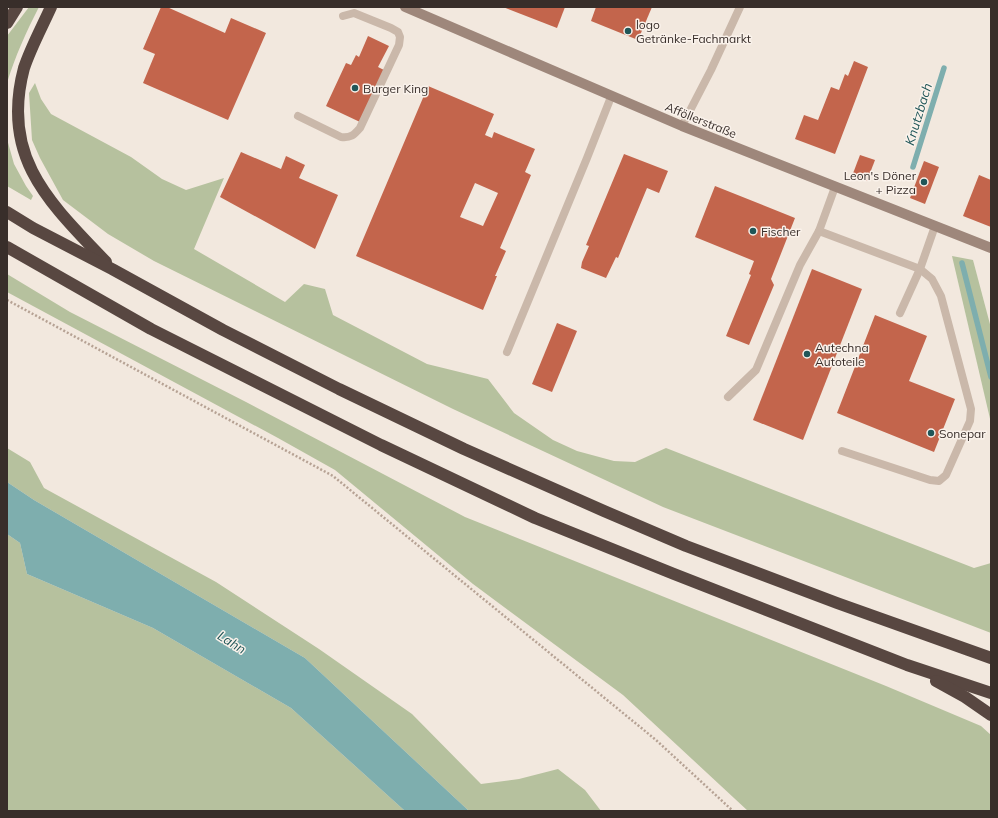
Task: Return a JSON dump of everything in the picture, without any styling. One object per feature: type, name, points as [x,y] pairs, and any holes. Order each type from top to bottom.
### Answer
[{"type":"highway","points":[[7,23],[17,7]]},
{"type":"highway","points":[[51,7],[24,68],[17,94],[15,117],[17,140],[21,154],[38,185],[55,208],[112,269]]},
{"type":"highway","points":[[7,212],[33,228],[112,269],[223,330],[339,389],[464,449],[686,546],[837,603],[991,658]]},
{"type":"highway","points":[[7,247],[152,329],[381,445],[535,518],[681,577],[908,665],[991,693]]},
{"type":"highway","points":[[908,665],[965,697],[991,715]]},
{"type":"main road","name":"Afföllerstraße","points":[[405,7],[682,126],[991,248]]},
{"type":"lane","points":[[682,126],[711,70],[740,7]]},
{"type":"lane","points":[[298,116],[341,137],[349,137],[354,135],[360,128],[399,45],[400,37],[398,32],[391,28],[354,13],[343,16]]},
{"type":"lane","points":[[508,352],[611,96]]},
{"type":"lane","points":[[728,397],[756,370],[800,265],[819,231],[835,187]]},
{"type":"lane","points":[[900,313],[920,269],[935,226]]},
{"type":"lane","points":[[819,231],[920,269],[932,279],[941,296],[971,409],[970,421],[946,475],[939,482],[842,451]]},
{"type":"path","points":[[7,300],[333,476],[656,740],[733,811]]},
{"type":"green space","points":[[29,7],[39,7],[21,45],[7,83],[7,36]]},
{"type":"green space","points":[[35,83],[41,99],[51,114],[131,157],[162,179],[186,190],[224,178],[194,249],[285,302],[304,284],[325,289],[333,315],[427,364],[488,379],[514,413],[553,440],[577,451],[614,461],[635,462],[666,448],[974,568],[991,563],[991,633],[663,507],[453,409],[154,261],[108,234],[63,200],[32,140],[29,93]]},
{"type":"green space","points":[[7,139],[14,164],[33,196],[31,200],[7,186]]},
{"type":"green space","points":[[952,256],[973,260],[991,328],[991,423]]},
{"type":"green space","points":[[7,274],[70,312],[465,517],[886,686],[981,726],[991,735],[991,811],[748,811],[623,695],[473,584],[335,470],[7,292]]},
{"type":"green space","points":[[7,448],[30,462],[44,488],[216,582],[319,649],[412,714],[481,784],[519,779],[558,769],[585,790],[601,811],[469,811],[305,658],[34,500],[7,482]]},
{"type":"green space","points":[[7,534],[20,543],[27,574],[153,628],[291,708],[405,811],[7,811]]},
{"type":"water","name":"Lahn","points":[[7,482],[34,500],[305,658],[469,811],[405,811],[291,708],[153,628],[27,574],[20,543],[7,534]]},
{"type":"building","points":[[161,7],[167,7],[225,33],[231,18],[266,33],[228,120],[143,83],[155,54],[143,49]]},
{"type":"building","points":[[503,7],[565,7],[557,28]]},
{"type":"building","name":"logo Getränke-Fachmarkt","points":[[596,7],[652,7],[638,40],[591,21]]},
{"type":"building","name":"Burger King","points":[[368,36],[389,46],[378,67],[384,70],[360,122],[326,106],[346,63],[351,65],[356,55],[359,57]]},
{"type":"building","points":[[854,61],[868,67],[835,154],[795,139],[804,115],[818,120],[831,87],[839,90],[845,74],[848,76]]},
{"type":"building","points":[[428,86],[494,114],[485,135],[492,138],[494,132],[535,149],[525,172],[531,175],[500,248],[506,251],[483,310],[356,256]],"holes":[[[475,183],[498,193],[483,226],[460,217]]]},
{"type":"building","points":[[241,152],[281,169],[286,156],[305,165],[299,178],[338,195],[315,249],[220,197]]},
{"type":"building","points":[[624,154],[668,171],[659,193],[647,188],[618,258],[616,257],[606,278],[581,268],[589,246],[586,245]]},
{"type":"building","points":[[860,155],[875,160],[867,181],[852,176]]},
{"type":"building","name":"Leon's Döner + Pizza","points":[[924,161],[939,167],[925,204],[910,198]]},
{"type":"building","points":[[979,175],[991,180],[991,227],[963,216]]},
{"type":"building","points":[[715,186],[795,218],[771,279],[774,285],[749,345],[726,336],[751,275],[749,274],[754,261],[695,237]]},
{"type":"building","name":"Autechna Autoteile","points":[[812,269],[862,289],[803,440],[753,420]]},
{"type":"building","points":[[875,315],[927,336],[909,381],[955,399],[934,452],[837,413]]},
{"type":"building","points":[[557,323],[577,331],[552,392],[532,384]]},
{"type":"waterway","name":"Knutzbach","points":[[913,167],[944,68]]},
{"type":"waterway","name":"Knutzbach","points":[[962,263],[991,377]]},
{"type":"place","name":"logo Getränke-Fachmarkt","points":[[628,31]]},
{"type":"place","name":"Burger King","points":[[355,88]]},
{"type":"place","name":"Leon's Döner + Pizza","points":[[924,182]]},
{"type":"place","name":"Fischer","points":[[753,231]]},
{"type":"place","name":"Autechna Autoteile","points":[[807,354]]},
{"type":"place","name":"Sonepar","points":[[931,433]]}]
